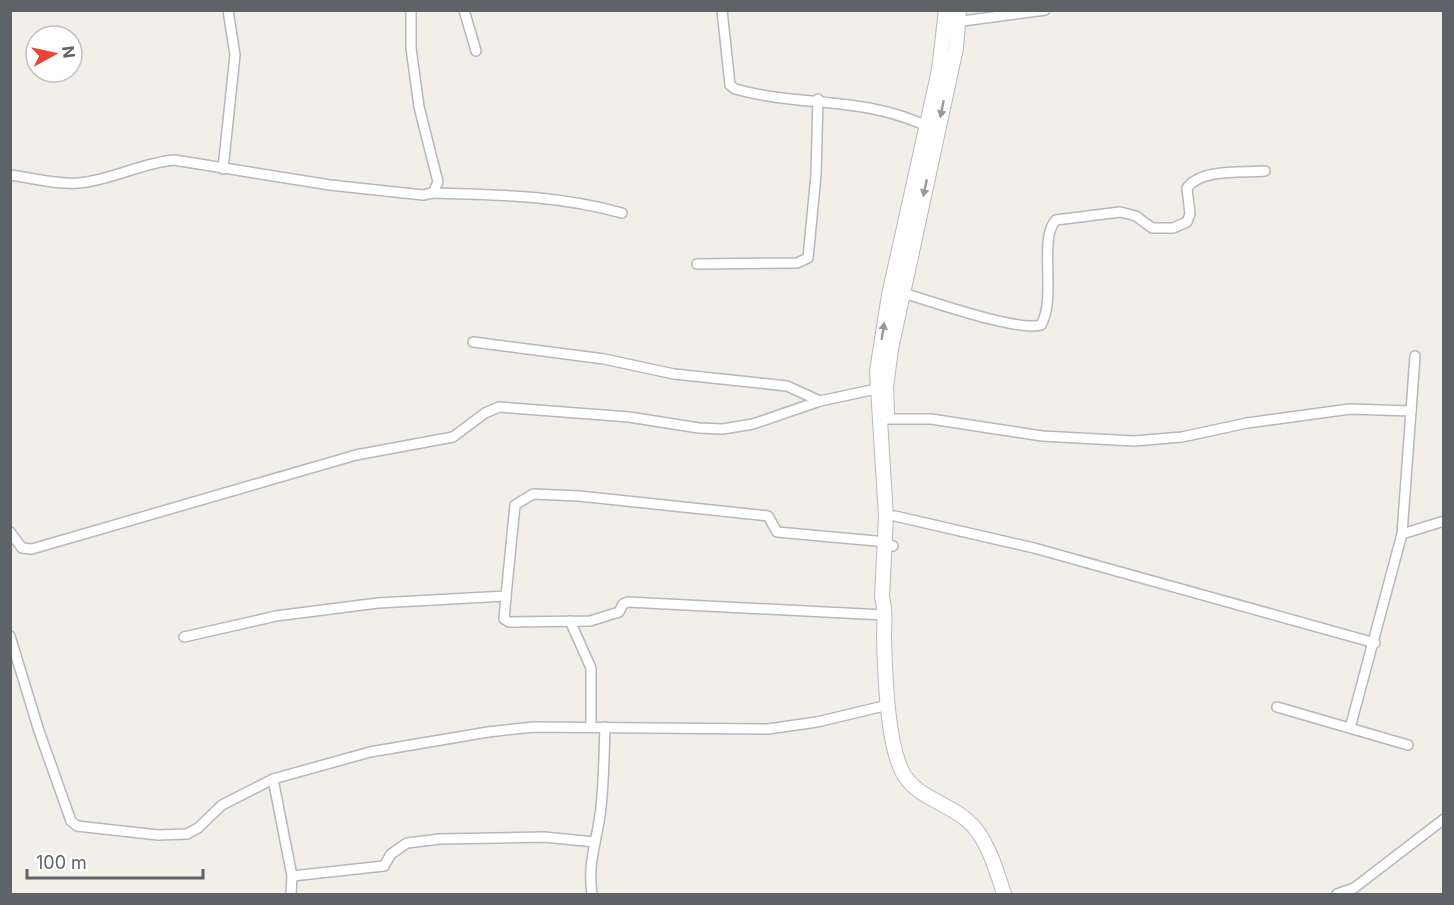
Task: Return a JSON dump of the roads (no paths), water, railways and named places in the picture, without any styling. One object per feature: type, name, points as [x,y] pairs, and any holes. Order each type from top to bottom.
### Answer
[{"type":"street","points":[[223,169],[235,55],[228,10]]},
{"type":"street","points":[[411,10],[411,48],[419,107],[438,182],[438,189],[434,193]]},
{"type":"street","points":[[464,10],[476,51]]},
{"type":"street","points":[[722,10],[730,85],[739,90],[784,99],[818,99],[883,109],[931,128]]},
{"type":"street","points":[[881,388],[903,293],[939,70],[952,16],[1045,10]]},
{"type":"street","points":[[697,264],[797,263],[808,258],[816,175],[818,99]]},
{"type":"street","points":[[889,545],[881,388],[889,295],[931,128]]},
{"type":"street","points":[[10,175],[79,183],[110,177],[151,162],[191,161],[223,169],[330,185],[423,195],[434,193],[548,197],[622,213]]},
{"type":"street","points":[[903,293],[1008,323],[1031,328],[1041,325],[1046,315],[1048,300],[1049,232],[1056,220],[1120,212],[1136,216],[1152,228],[1173,228],[1187,222],[1190,214],[1187,188],[1191,182],[1209,176],[1265,171]]},
{"type":"street","points":[[473,342],[604,359],[674,374],[787,386],[820,401]]},
{"type":"street","points":[[1350,729],[1375,643],[1402,534],[1415,356]]},
{"type":"street","points":[[10,532],[22,548],[32,549],[356,455],[453,437],[485,413],[499,407],[629,417],[699,428],[723,429],[753,424],[820,401],[881,388]]},
{"type":"street","points":[[883,418],[931,419],[1042,436],[1134,441],[1182,437],[1247,423],[1350,409],[1412,411]]},
{"type":"street","points":[[883,418],[895,516],[882,597],[885,611],[888,705],[900,767],[908,783],[970,822],[991,859],[1004,894]]},
{"type":"street","points":[[885,611],[628,602],[623,604],[619,612],[608,618],[509,622],[504,619],[515,505],[532,494],[579,496],[768,516],[777,532],[889,545]]},
{"type":"street","points":[[895,516],[1034,548],[1375,643]]},
{"type":"street","points":[[1402,534],[1443,521]]},
{"type":"street","points":[[184,637],[276,616],[367,605],[506,596]]},
{"type":"street","points":[[570,621],[591,668],[591,727]]},
{"type":"street","points":[[10,636],[71,821],[77,826],[158,835],[187,834],[198,828],[222,805],[273,779],[382,750],[533,727],[768,729],[817,722],[888,705]]},
{"type":"street","points":[[1277,708],[1408,745]]},
{"type":"street","points":[[592,894],[590,859],[601,806],[605,727]]},
{"type":"street","points":[[273,779],[292,876],[291,894]]},
{"type":"street","points":[[1337,894],[1354,888],[1443,819]]},
{"type":"street","points":[[292,876],[384,866],[391,854],[407,843],[440,839],[544,837],[595,842]]}]
